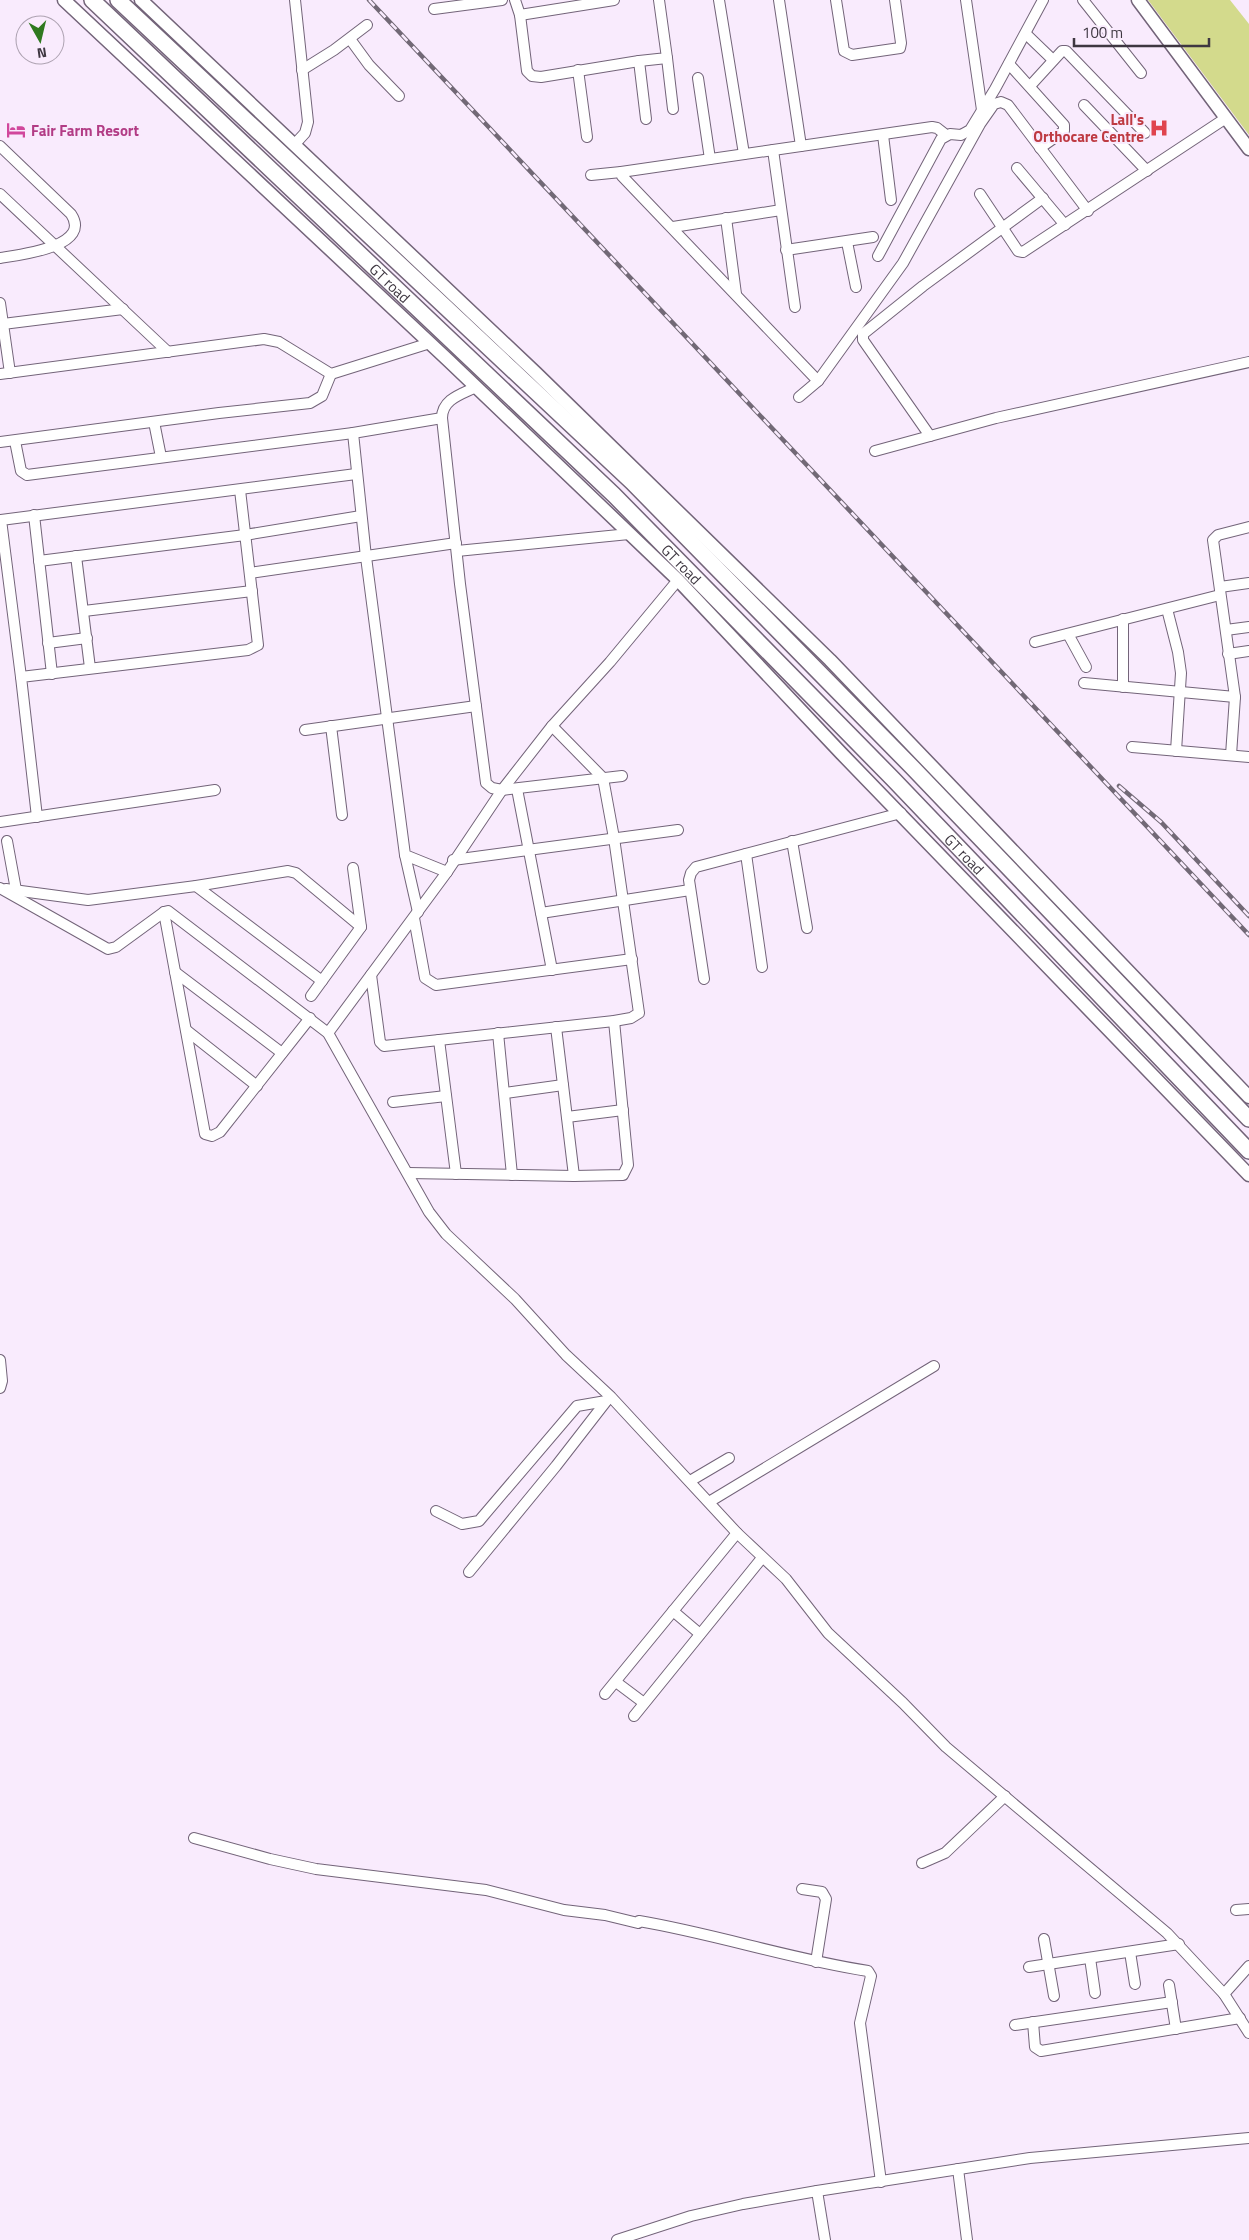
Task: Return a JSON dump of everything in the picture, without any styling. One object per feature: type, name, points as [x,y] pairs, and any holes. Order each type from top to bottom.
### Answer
[{"type":"highway","name":"GT road","points":[[92,0],[614,495],[893,779],[1249,1151]]},
{"type":"highway","name":"GT road","points":[[118,0],[632,482],[912,766],[1249,1119]]},
{"type":"main road","points":[[64,0],[430,343],[678,580],[841,754],[901,813],[1249,1175]]},
{"type":"main road","points":[[141,0],[536,374],[830,660],[1249,1097]]},
{"type":"main road","points":[[1138,0],[1249,150]]},
{"type":"street","points":[[294,0],[307,126],[305,133],[294,145]]},
{"type":"street","points":[[434,9],[502,0]]},
{"type":"street","points":[[516,0],[520,15],[526,66],[528,73],[536,77],[667,58]]},
{"type":"street","points":[[520,15],[575,3],[614,0]]},
{"type":"street","points":[[659,0],[673,109]]},
{"type":"street","points":[[719,0],[744,154]]},
{"type":"street","points":[[779,0],[801,146]]},
{"type":"street","points":[[836,0],[844,51],[852,56],[900,48],[901,43],[895,0]]},
{"type":"street","points":[[966,0],[982,110]]},
{"type":"street","points":[[591,175],[935,127],[946,135],[965,134],[982,110],[1009,64],[1043,0]]},
{"type":"street","points":[[1083,0],[1141,73]]},
{"type":"street","points":[[302,70],[368,25]]},
{"type":"street","points":[[1026,34],[1053,60]]},
{"type":"street","points":[[350,39],[369,65],[399,96]]},
{"type":"street","points":[[1030,86],[1062,51],[1068,52],[1145,133]]},
{"type":"street","points":[[639,61],[646,119]]},
{"type":"street","points":[[1009,64],[1065,127],[1064,131],[1040,148]]},
{"type":"street","points":[[578,70],[587,137]]},
{"type":"street","points":[[698,78],[710,159]]},
{"type":"street","points":[[799,396],[818,381],[903,263],[980,124],[994,104],[1001,102],[1008,105],[1088,211]]},
{"type":"street","points":[[1084,105],[1147,171]]},
{"type":"street","points":[[980,194],[1018,251],[1022,252],[1088,211],[1226,118]]},
{"type":"street","points":[[883,135],[890,200]]},
{"type":"street","points":[[878,256],[938,143],[946,135]]},
{"type":"street","points":[[0,146],[74,219],[74,230],[56,247],[0,258]]},
{"type":"street","points":[[773,150],[795,307]]},
{"type":"street","points":[[1017,168],[1065,225]]},
{"type":"street","points":[[621,172],[622,176],[673,227],[818,381]]},
{"type":"street","points":[[0,194],[168,352]]},
{"type":"street","points":[[930,436],[863,340],[863,334],[922,286],[1043,198]]},
{"type":"street","points":[[673,227],[781,210]]},
{"type":"street","points":[[726,218],[736,294]]},
{"type":"street","points":[[786,250],[873,237]]},
{"type":"street","points":[[847,242],[856,287]]},
{"type":"street","points":[[0,303],[3,324],[5,374],[273,340],[330,374],[430,343]]},
{"type":"street","points":[[3,324],[123,309]]},
{"type":"street","points":[[875,451],[996,418],[1249,362]]},
{"type":"street","points":[[0,442],[310,403],[318,401],[325,392],[330,374]]},
{"type":"street","points":[[476,387],[446,403],[442,412],[442,418],[486,784],[492,788],[502,790],[622,776]]},
{"type":"street","points":[[15,441],[19,466],[21,471],[27,474],[353,433],[442,418]]},
{"type":"street","points":[[154,422],[160,457]]},
{"type":"street","points":[[353,433],[361,516],[405,855],[425,978],[431,984],[632,959]]},
{"type":"street","points":[[37,817],[1,520],[356,474]]},
{"type":"street","points":[[21,677],[254,648],[258,640],[240,490]]},
{"type":"street","points":[[34,516],[52,674]]},
{"type":"street","points":[[39,561],[245,535],[361,516]]},
{"type":"street","points":[[1231,755],[1235,697],[1214,537],[1249,527]]},
{"type":"street","points":[[250,573],[366,556],[629,534]]},
{"type":"street","points":[[76,556],[90,668]]},
{"type":"street","points":[[328,1033],[447,872],[453,860],[502,790],[552,726],[610,662],[678,580]]},
{"type":"street","points":[[1035,642],[1167,609],[1249,583]]},
{"type":"street","points":[[84,611],[252,591]]},
{"type":"street","points":[[1167,609],[1180,662],[1181,693],[1176,751]]},
{"type":"street","points":[[1123,619],[1123,687]]},
{"type":"street","points":[[1226,630],[1249,627]]},
{"type":"street","points":[[1068,634],[1086,667]]},
{"type":"street","points":[[48,643],[86,638]]},
{"type":"street","points":[[1228,654],[1249,652]]},
{"type":"street","points":[[1084,683],[1235,697]]},
{"type":"street","points":[[305,730],[476,706]]},
{"type":"street","points":[[331,726],[342,815]]},
{"type":"street","points":[[371,976],[382,1045],[387,1046],[614,1021],[631,1018],[639,1013],[614,838],[603,778],[552,726]]},
{"type":"street","points":[[1132,747],[1249,757]]},
{"type":"street","points":[[517,789],[527,850],[552,970]]},
{"type":"street","points":[[0,822],[214,790]]},
{"type":"street","points":[[704,979],[690,890],[691,873],[696,867],[901,813]]},
{"type":"street","points":[[453,860],[678,830]]},
{"type":"street","points":[[6,841],[16,890]]},
{"type":"street","points":[[792,841],[807,928]]},
{"type":"street","points":[[746,854],[762,968]]},
{"type":"street","points":[[405,855],[447,872]]},
{"type":"street","points":[[311,996],[361,927],[353,868]]},
{"type":"street","points":[[0,888],[88,900],[293,871],[361,927]]},
{"type":"street","points":[[196,886],[322,980]]},
{"type":"street","points":[[0,888],[58,923],[108,949],[116,947],[164,912],[171,913],[328,1033],[429,1212],[446,1234],[516,1299],[608,1399],[690,1480],[762,1558],[786,1579],[828,1633],[904,1703],[946,1747],[1179,1944],[1224,1994],[1249,2033]]},
{"type":"street","points":[[541,913],[690,890]]},
{"type":"street","points":[[164,912],[205,1134],[212,1136],[220,1132],[310,1018]]},
{"type":"street","points":[[175,972],[282,1052]]},
{"type":"street","points":[[408,1173],[574,1176],[617,1176],[623,1174],[627,1171],[628,1165],[614,1021]]},
{"type":"street","points":[[556,1027],[574,1176]]},
{"type":"street","points":[[186,1030],[257,1086]]},
{"type":"street","points":[[498,1033],[512,1175]]},
{"type":"street","points":[[439,1040],[456,1174]]},
{"type":"street","points":[[505,1093],[563,1085]]},
{"type":"street","points":[[393,1102],[446,1096]]},
{"type":"street","points":[[567,1117],[623,1110]]},
{"type":"street","points":[[0,1360],[2,1381],[0,1388]]},
{"type":"street","points":[[709,1502],[934,1366]]},
{"type":"street","points":[[436,1511],[462,1524],[479,1520],[577,1406],[608,1399]]},
{"type":"street","points":[[469,1572],[583,1433],[608,1399]]},
{"type":"street","points":[[690,1480],[728,1458]]},
{"type":"street","points":[[606,1694],[737,1532]]},
{"type":"street","points":[[634,1716],[762,1558]]},
{"type":"street","points":[[673,1611],[700,1634]]},
{"type":"street","points":[[616,1682],[644,1702]]},
{"type":"street","points":[[922,1864],[945,1853],[1005,1796]]},
{"type":"street","points":[[194,1838],[270,1859],[316,1869],[486,1890],[564,1910],[605,1915],[638,1923],[639,1921],[668,1926],[816,1962],[868,1971],[871,1976],[860,2023],[881,2182]]},
{"type":"street","points":[[802,1889],[822,1892],[826,1899],[816,1962]]},
{"type":"street","points":[[1236,1910],[1249,1908]]},
{"type":"street","points":[[1044,1939],[1054,1996]]},
{"type":"street","points":[[1029,1967],[1179,1944]]},
{"type":"street","points":[[1130,1952],[1135,1984]]},
{"type":"street","points":[[1090,1958],[1095,1993]]},
{"type":"street","points":[[1224,1994],[1249,1966]]},
{"type":"street","points":[[1169,1985],[1176,2029]]},
{"type":"street","points":[[1014,2025],[1172,2002]]},
{"type":"street","points":[[1033,2022],[1034,2047],[1041,2051],[1240,2018]]},
{"type":"street","points":[[618,2240],[686,2217],[743,2204],[817,2191],[1030,2158],[1249,2138]]},
{"type":"street","points":[[958,2170],[967,2240]]},
{"type":"street","points":[[817,2191],[825,2240]]},
{"type":"green space","points":[[1148,0],[1230,0],[1249,24],[1249,135]]},
{"type":"railway","points":[[369,0],[1249,935]]},
{"type":"railway","points":[[1119,786],[1161,822],[1249,916]]},
{"type":"place","name":"Lall's Orthocare Centre","points":[[1159,128]]},
{"type":"place","name":"Fair Farm Resort","points":[[16,130]]}]
